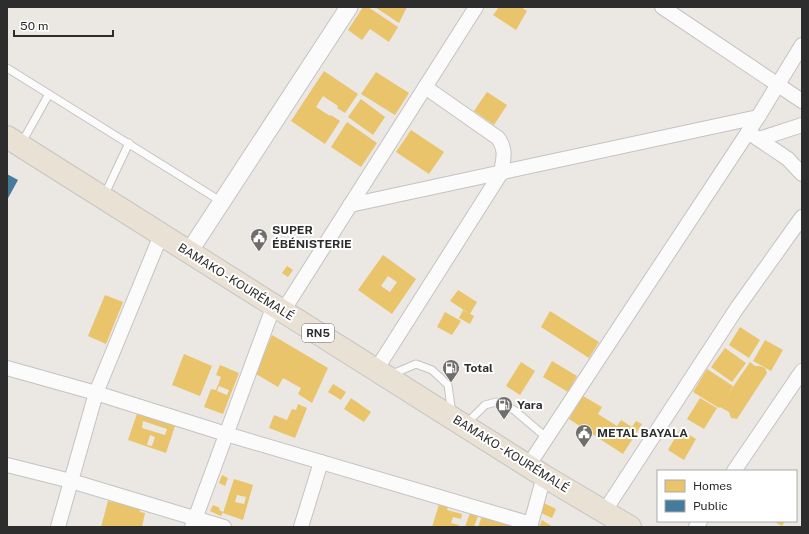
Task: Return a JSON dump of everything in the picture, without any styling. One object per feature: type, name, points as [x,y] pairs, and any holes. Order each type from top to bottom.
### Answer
[{"type":"highway","name":"BAMAKO - KOURÉMALÉ","points":[[14,141],[536,471],[630,527]]},
{"type":"street","points":[[189,252],[349,7]]},
{"type":"street","points":[[193,523],[226,434],[278,308],[350,205],[476,7]]},
{"type":"street","points":[[662,7],[802,101]]},
{"type":"street","points":[[7,368],[96,393],[226,434],[531,525],[536,471],[547,438],[753,135],[758,116],[802,45]]},
{"type":"street","points":[[381,373],[501,173],[504,151],[503,145],[498,138],[425,87]]},
{"type":"street","points":[[350,205],[758,116]]},
{"type":"street","points":[[753,135],[802,125]]},
{"type":"street","points":[[753,135],[788,159],[802,174]]},
{"type":"street","points":[[604,512],[736,308],[801,221]]},
{"type":"street","points":[[58,527],[96,393],[161,235]]},
{"type":"street","points":[[735,470],[802,371]]},
{"type":"street","points":[[301,527],[321,462]]},
{"type":"street","points":[[7,464],[71,481],[193,523],[224,527]]},
{"type":"lane","points":[[7,68],[222,202]]},
{"type":"lane","points":[[14,141],[49,94]]},
{"type":"lane","points":[[103,198],[129,143]]},
{"type":"lane","points":[[381,373],[416,364],[432,370],[448,385],[459,422],[484,405],[496,402],[514,410],[547,438]]},
{"type":"building: Homes","points":[[363,7],[368,7],[398,27],[389,42],[370,29],[362,40],[348,30]]},
{"type":"building: Homes","points":[[375,7],[407,7],[399,23]]},
{"type":"building: Homes","points":[[499,7],[521,7],[527,11],[516,30],[493,15]]},
{"type":"building: Homes","points":[[324,71],[358,94],[345,113],[337,108],[338,106],[323,96],[316,107],[340,121],[325,144],[291,121]]},
{"type":"building: Homes","points":[[376,72],[409,93],[395,115],[361,94]]},
{"type":"building: Homes","points":[[487,92],[507,105],[494,125],[474,111]]},
{"type":"building: Homes","points":[[361,99],[385,117],[373,135],[348,117]]},
{"type":"building: Homes","points":[[347,122],[377,143],[361,167],[331,147]]},
{"type":"building: Homes","points":[[411,130],[444,152],[429,174],[396,152]]},
{"type":"building: Homes","points":[[383,255],[416,279],[392,314],[358,290]],"holes":[[[388,276],[397,282],[390,292],[381,286]]]},
{"type":"building: Homes","points":[[287,266],[293,270],[288,277],[282,273]]},
{"type":"building: Homes","points":[[458,290],[477,302],[470,314],[450,301]]},
{"type":"building: Homes","points":[[105,295],[123,302],[106,344],[88,336]]},
{"type":"building: Homes","points":[[463,310],[474,316],[470,324],[459,318]]},
{"type":"building: Homes","points":[[550,311],[599,342],[589,358],[541,327]]},
{"type":"building: Homes","points":[[445,312],[461,321],[452,335],[437,327]]},
{"type":"building: Homes","points":[[740,327],[760,340],[749,358],[729,345]]},
{"type":"building: Homes","points":[[272,335],[328,368],[312,403],[298,394],[301,388],[283,378],[278,387],[256,374]]},
{"type":"building: Homes","points":[[765,340],[783,350],[771,371],[753,361]]},
{"type":"building: Homes","points":[[725,348],[746,363],[732,382],[711,367]]},
{"type":"building: Homes","points":[[184,354],[212,366],[200,396],[172,385]]},
{"type":"building: Homes","points":[[552,361],[577,376],[568,392],[543,377]]},
{"type":"building: Homes","points":[[521,362],[535,371],[520,395],[506,386]]},
{"type":"building: Homes","points":[[750,362],[755,366],[765,368],[767,373],[737,419],[731,418],[729,412],[720,407],[719,408],[693,392],[707,369],[733,386],[726,397]]},
{"type":"building: Homes","points":[[220,365],[239,373],[223,414],[204,407],[211,389],[216,390],[221,377],[216,375]],"holes":[[[219,386],[229,390],[227,395],[217,391]]]},
{"type":"building: Homes","points":[[333,384],[346,392],[341,400],[328,392]]},
{"type":"building: Homes","points":[[583,396],[602,407],[598,414],[617,426],[621,420],[632,427],[636,421],[642,424],[623,454],[569,419]]},
{"type":"building: Homes","points":[[351,398],[371,412],[364,422],[344,409]]},
{"type":"building: Homes","points":[[700,398],[717,408],[704,429],[687,419]]},
{"type":"building: Homes","points":[[298,404],[307,408],[295,438],[269,428],[274,415],[287,420],[292,409],[296,410]]},
{"type":"building: Homes","points":[[140,405],[178,417],[166,453],[128,440]],"holes":[[[143,421],[167,429],[165,435],[142,428]],[[150,435],[155,437],[152,446],[147,445]]]},
{"type":"building: Homes","points":[[680,429],[696,439],[684,460],[668,450]]},
{"type":"building: Homes","points":[[222,475],[228,478],[225,486],[219,483]]},
{"type":"building: Homes","points":[[234,479],[253,485],[243,520],[223,513]],"holes":[[[237,495],[246,497],[244,504],[235,502]]]},
{"type":"building: Homes","points":[[118,500],[141,508],[140,512],[145,513],[142,527],[101,527],[108,501],[117,503]]},
{"type":"building: Homes","points":[[440,501],[449,504],[447,510],[462,514],[461,519],[453,517],[451,523],[459,525],[458,527],[432,527]]},
{"type":"building: Homes","points":[[544,503],[556,509],[552,518],[539,512]]},
{"type":"building: Homes","points":[[213,505],[220,508],[219,510],[223,512],[221,516],[210,511]]},
{"type":"building: Homes","points":[[471,510],[479,513],[474,527],[465,527]]},
{"type":"building: Homes","points":[[482,516],[513,527],[478,527]]},
{"type":"building: Homes","points":[[542,520],[553,527],[539,527]]},
{"type":"building: Homes","points":[[775,522],[784,522],[782,526]]},
{"type":"building: Public","points":[[7,174],[18,180],[7,200]]},
{"type":"place","name":"SUPER ÉBÉNISTERIE","points":[[259,252]]},
{"type":"place","name":"Total","points":[[451,383]]},
{"type":"place","name":"Yara","points":[[504,420]]},
{"type":"place","name":"METAL BAYALA","points":[[584,448]]}]
